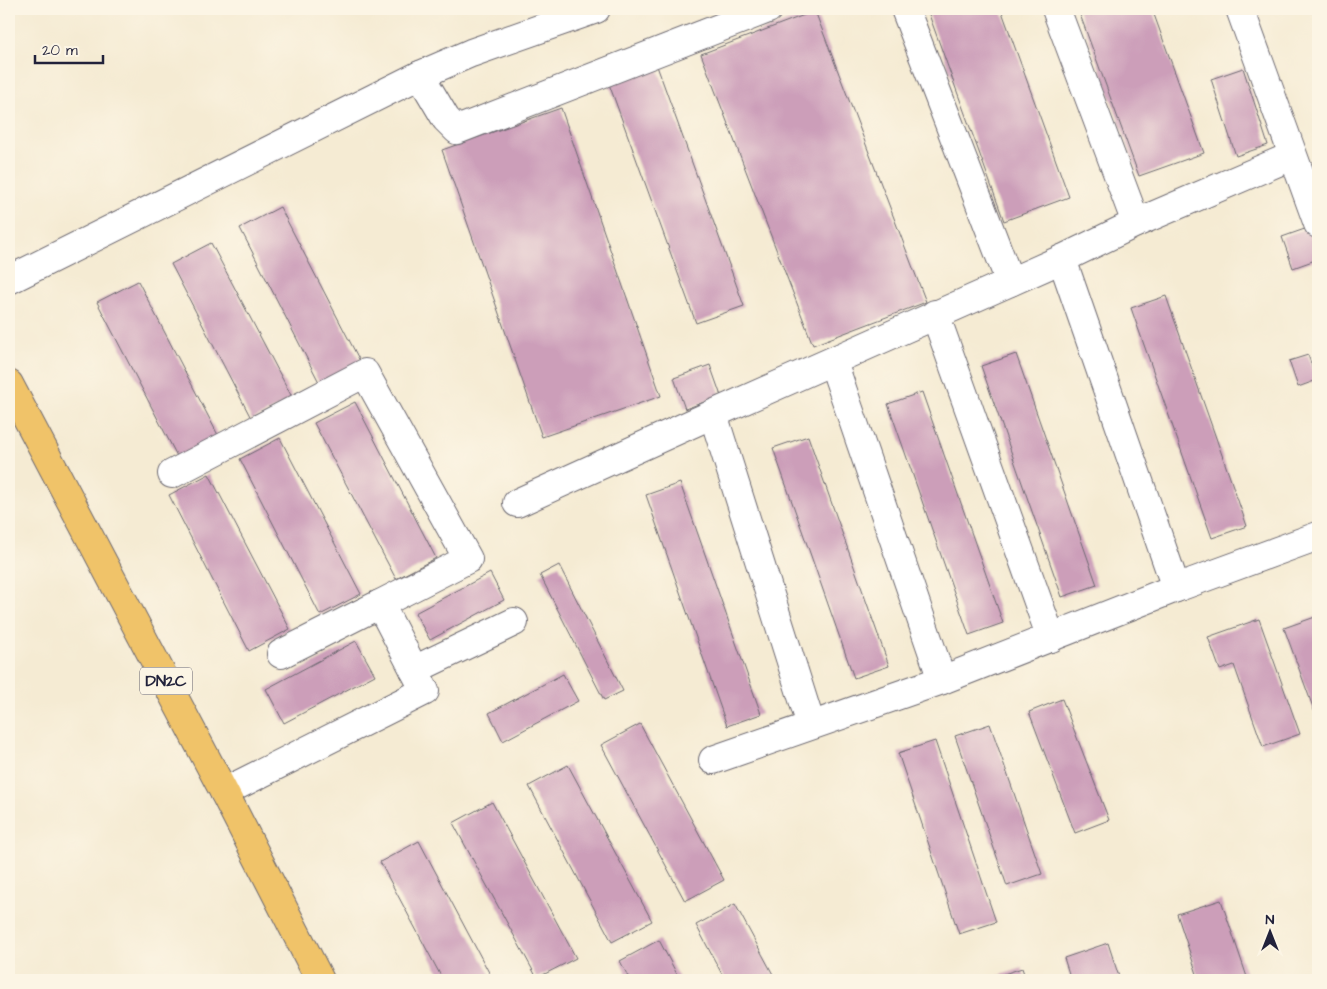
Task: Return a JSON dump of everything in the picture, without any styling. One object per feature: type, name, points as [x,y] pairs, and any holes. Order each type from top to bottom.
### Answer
[{"type":"main road","name":"DN2C","points":[[9,384],[224,792],[320,980]]},
{"type":"lane","points":[[9,280],[420,75],[471,53],[596,9]]},
{"type":"lane","points":[[420,75],[446,119],[457,130],[768,9]]},
{"type":"lane","points":[[905,9],[1010,282]]},
{"type":"lane","points":[[1056,9],[1136,223]]},
{"type":"lane","points":[[1240,9],[1318,224]]},
{"type":"lane","points":[[517,503],[833,362],[935,314],[1062,259],[1136,223],[1292,156]]},
{"type":"lane","points":[[1062,259],[1176,588]]},
{"type":"lane","points":[[935,314],[1051,638]]},
{"type":"lane","points":[[833,362],[942,680]]},
{"type":"lane","points":[[172,474],[365,373],[468,560],[281,654]]},
{"type":"lane","points":[[713,414],[811,725]]},
{"type":"lane","points":[[713,760],[942,680],[1176,588],[1318,536]]},
{"type":"lane","points":[[224,792],[425,691],[380,604]]},
{"type":"lane","points":[[414,670],[514,622]]},
{"type":"building","points":[[927,9],[1001,9],[1069,197],[1004,221]]},
{"type":"building","points":[[1078,9],[1152,9],[1204,153],[1139,176]]},
{"type":"building","points":[[815,11],[926,302],[813,345],[701,54]]},
{"type":"building","points":[[657,66],[744,306],[696,323],[609,84]]},
{"type":"building","points":[[1243,68],[1268,145],[1236,156],[1211,79]]},
{"type":"building","points":[[561,108],[661,396],[542,437],[442,150]]},
{"type":"building","points":[[280,207],[361,363],[320,384],[240,228]]},
{"type":"building","points":[[1316,225],[1318,233],[1318,259],[1293,268],[1282,237]]},
{"type":"building","points":[[211,243],[293,399],[252,420],[171,264]]},
{"type":"building","points":[[138,281],[219,437],[178,458],[97,302]]},
{"type":"building","points":[[1166,296],[1247,526],[1212,538],[1131,308]]},
{"type":"building","points":[[1016,354],[1097,585],[1062,597],[981,366]]},
{"type":"building","points":[[1308,355],[1317,380],[1298,387],[1289,361]]},
{"type":"building","points":[[710,365],[721,396],[685,409],[674,378]]},
{"type":"building","points":[[922,392],[1003,623],[969,635],[888,404]]},
{"type":"building","points":[[355,402],[436,558],[396,579],[314,423]]},
{"type":"building","points":[[808,436],[889,666],[854,678],[773,448]]},
{"type":"building","points":[[280,438],[361,594],[320,615],[240,459]]},
{"type":"building","points":[[209,474],[290,629],[249,651],[169,495]]},
{"type":"building","points":[[680,483],[761,714],[727,726],[646,495]]},
{"type":"building","points":[[559,565],[623,691],[604,700],[540,575]]},
{"type":"building","points":[[490,573],[504,600],[430,640],[415,613]]},
{"type":"building","points":[[1318,616],[1318,721],[1284,628]]},
{"type":"building","points":[[1259,619],[1300,734],[1263,747],[1234,665],[1220,670],[1208,637]]},
{"type":"building","points":[[356,641],[375,675],[284,723],[266,689]]},
{"type":"building","points":[[563,674],[578,701],[503,741],[489,713]]},
{"type":"building","points":[[1062,699],[1109,820],[1075,833],[1029,712]]},
{"type":"building","points":[[640,724],[724,880],[685,901],[601,745]]},
{"type":"building","points":[[990,724],[1042,874],[1007,886],[955,736]]},
{"type":"building","points":[[935,741],[996,922],[959,934],[898,753]]},
{"type":"building","points":[[568,765],[652,921],[612,942],[529,786]]},
{"type":"building","points":[[492,802],[576,958],[537,978],[453,823]]},
{"type":"building","points":[[419,841],[493,980],[443,980],[380,862]]},
{"type":"building","points":[[1221,900],[1248,980],[1199,980],[1177,914]]},
{"type":"building","points":[[735,904],[776,980],[725,980],[696,925]]},
{"type":"building","points":[[659,940],[680,980],[630,980],[620,961]]},
{"type":"building","points":[[1108,943],[1120,980],[1071,980],[1064,958]]},
{"type":"building","points":[[1022,968],[1026,980],[986,980]]}]
